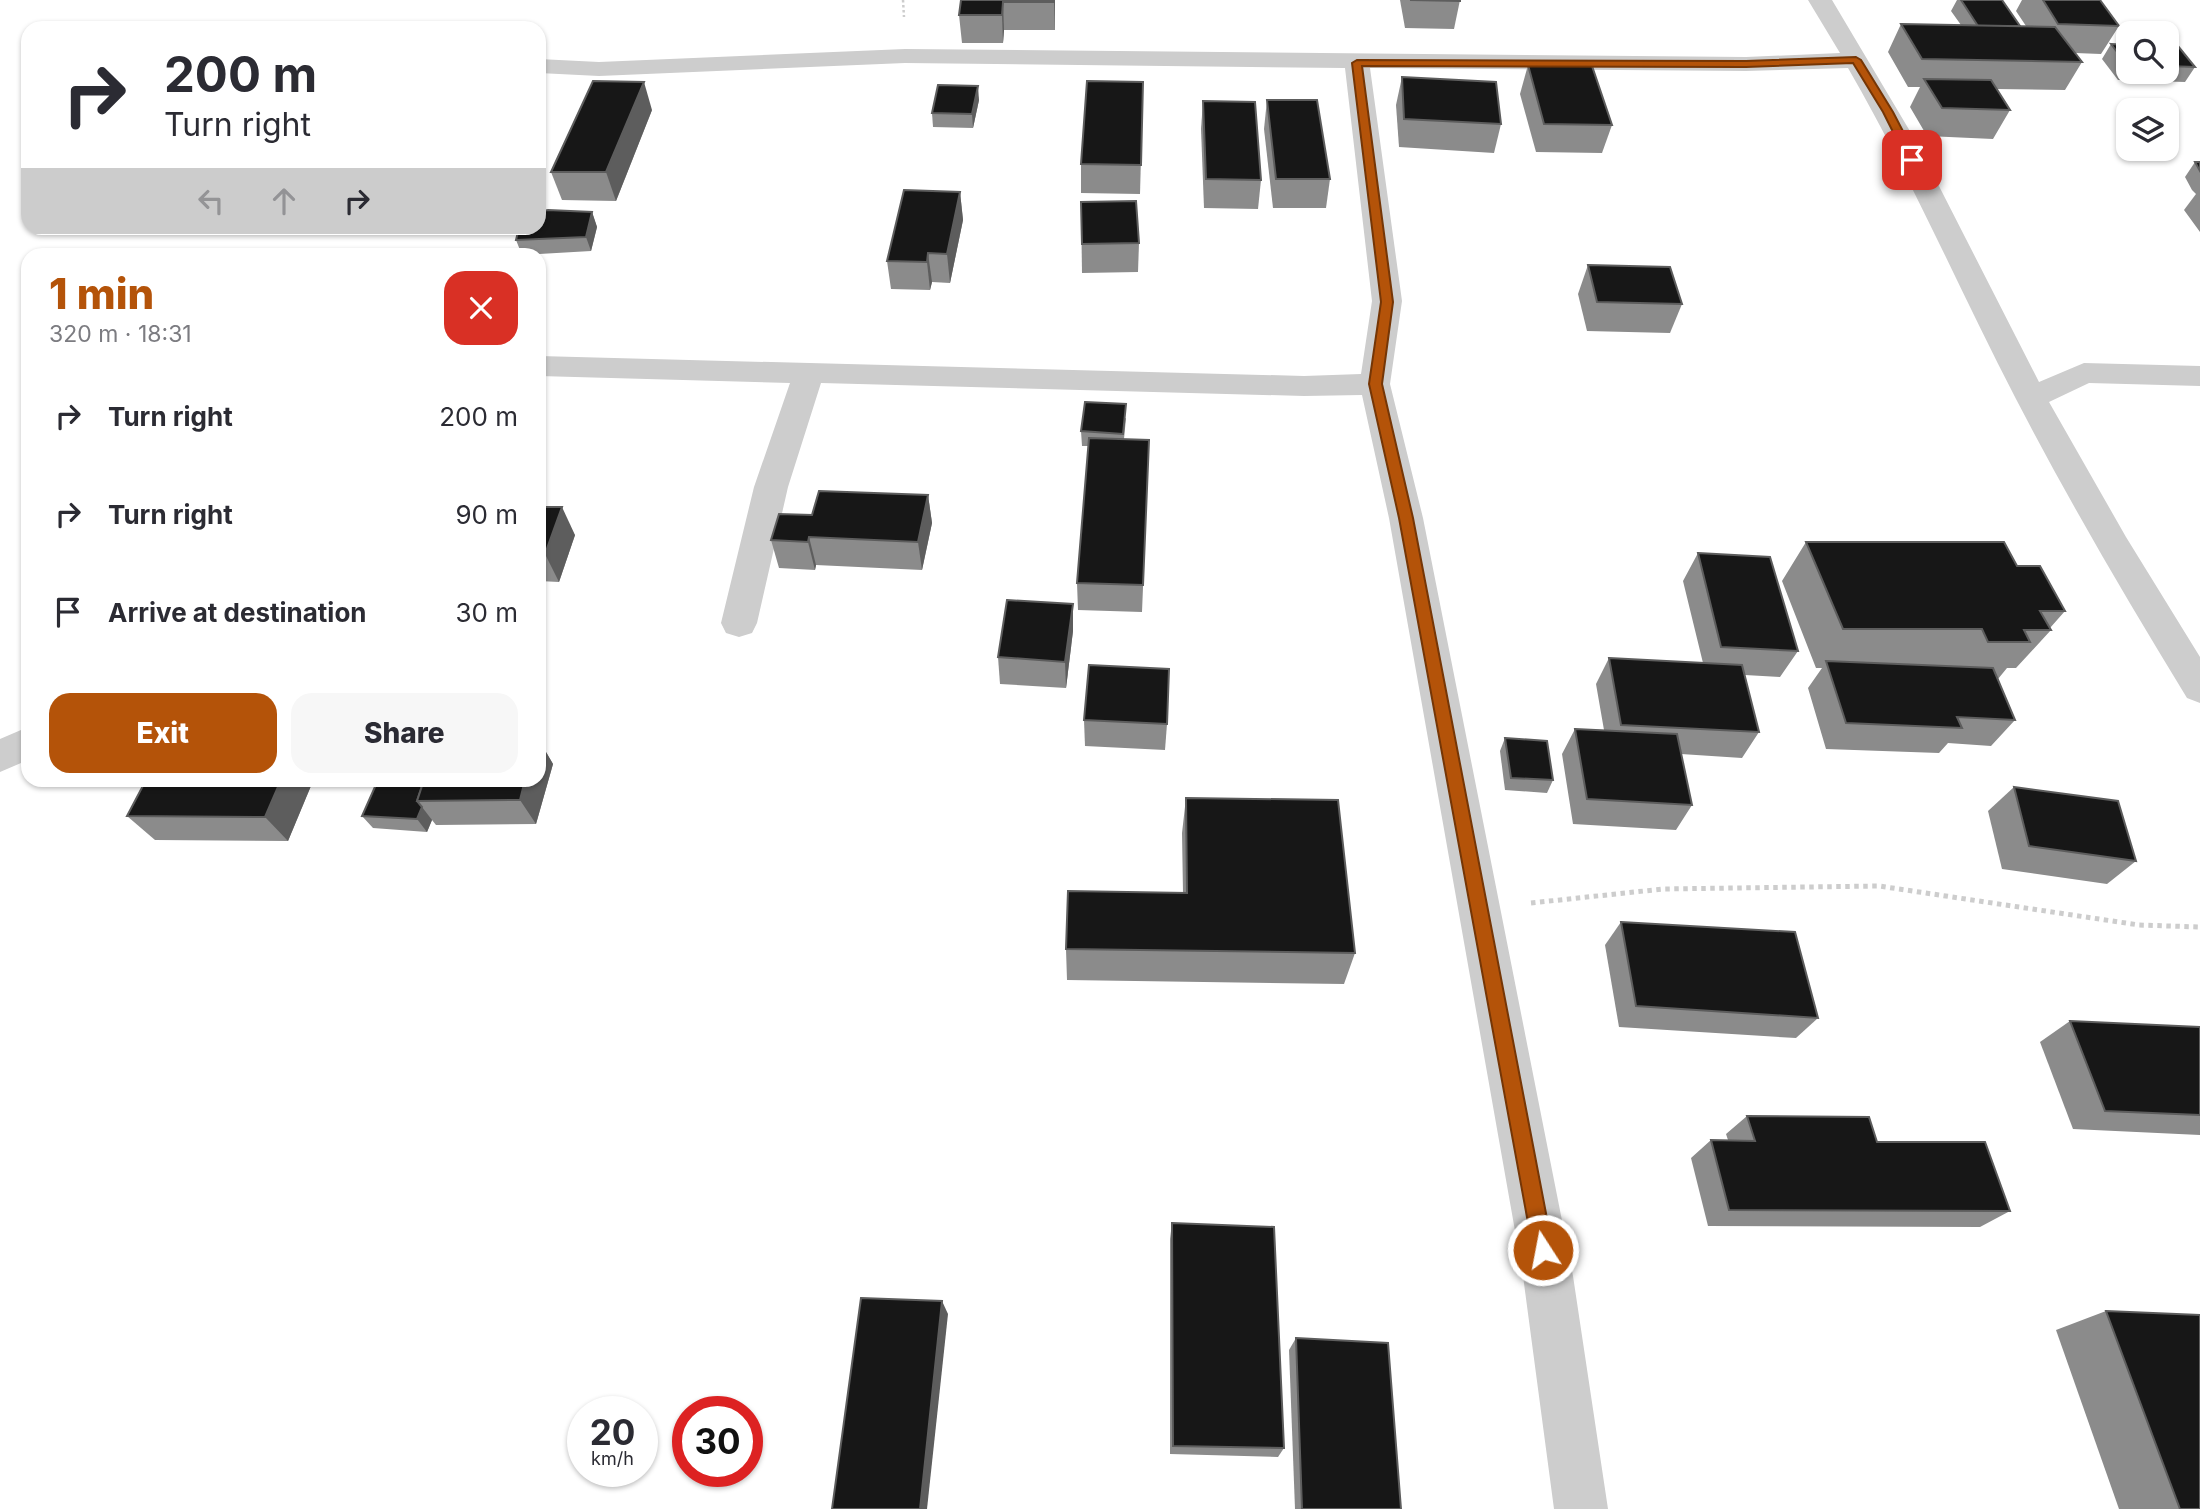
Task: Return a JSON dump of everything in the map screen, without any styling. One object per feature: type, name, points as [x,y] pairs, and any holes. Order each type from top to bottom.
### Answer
[{"type":"street","points":[[1820,0],[1888,112],[2032,398],[2127,571],[2200,688]]},
{"type":"street","points":[[546,66],[599,69],[905,57],[1357,63],[1746,64],[1856,60]]},
{"type":"street","points":[[1357,63],[1387,302],[1376,384],[1406,518],[1548,1276],[1581,1509]]},
{"type":"street","points":[[546,366],[1304,386],[1376,384]]},
{"type":"street","points":[[739,623],[771,487],[808,372]]},
{"type":"street","points":[[2032,398],[2084,373],[2200,376]]},
{"type":"street","points":[[0,756],[21,746]]},
{"type":"path","points":[[1478,908],[1663,889],[1880,886],[2139,925],[2200,927]]},
{"type":"building","points":[[961,0],[1054,2],[1003,2],[1002,15],[959,15]]},
{"type":"building","points":[[1961,0],[2002,0],[2020,26],[1978,26]]},
{"type":"building","points":[[2043,0],[2100,0],[2116,22],[2116,26],[2058,24]]},
{"type":"building","points":[[1901,24],[2055,27],[2082,62],[1922,59]]},
{"type":"building","points":[[2179,47],[2195,67],[2179,66]]},
{"type":"building","points":[[1528,65],[1592,66],[1612,125],[1544,124]]},
{"type":"building","points":[[1402,77],[1496,82],[1501,124],[1404,119]]},
{"type":"building","points":[[1924,79],[1991,80],[2010,110],[1942,108]]},
{"type":"building","points":[[593,81],[644,82],[606,172],[551,172]]},
{"type":"building","points":[[1087,81],[1143,82],[1141,165],[1081,164]]},
{"type":"building","points":[[938,85],[978,86],[972,114],[932,113]]},
{"type":"building","points":[[1267,100],[1317,100],[1330,179],[1276,179]]},
{"type":"building","points":[[1203,101],[1255,102],[1261,180],[1206,179]]},
{"type":"building","points":[[904,190],[960,192],[947,254],[928,253],[927,262],[887,261]]},
{"type":"building","points":[[1136,201],[1139,243],[1082,244],[1081,202]]},
{"type":"building","points":[[546,210],[592,212],[586,237],[516,240],[517,235],[546,235]]},
{"type":"building","points":[[1588,265],[1670,267],[1682,304],[1597,302]]},
{"type":"building","points":[[1085,402],[1126,404],[1123,434],[1081,431]]},
{"type":"building","points":[[1089,438],[1149,440],[1143,585],[1077,583]]},
{"type":"building","points":[[819,491],[928,495],[918,542],[809,537],[808,542],[771,540],[779,514],[812,515]]},
{"type":"building","points":[[546,507],[562,507],[546,551]]},
{"type":"building","points":[[1806,542],[2004,542],[2017,566],[2040,566],[2065,611],[2040,611],[2051,630],[2024,630],[2030,642],[1988,642],[1982,629],[1843,629]]},
{"type":"building","points":[[1698,553],[1770,557],[1798,651],[1721,647]]},
{"type":"building","points":[[1007,600],[1073,604],[1065,662],[998,657]]},
{"type":"building","points":[[1609,658],[1742,665],[1759,732],[1621,725]]},
{"type":"building","points":[[1826,661],[1993,668],[2015,720],[1957,717],[1962,728],[1846,723]]},
{"type":"building","points":[[1089,665],[1169,669],[1167,724],[1084,720]]},
{"type":"building","points":[[1575,729],[1677,734],[1692,805],[1587,799]]},
{"type":"building","points":[[1505,738],[1547,741],[1553,780],[1511,778]]},
{"type":"building","points":[[142,787],[278,787],[265,817],[127,816]]},
{"type":"building","points":[[375,787],[422,787],[417,801],[422,807],[417,819],[362,816]]},
{"type":"building","points":[[422,787],[523,787],[520,800],[417,801]]},
{"type":"building","points":[[2014,787],[2118,801],[2136,861],[2029,846]]},
{"type":"building","points":[[1186,798],[1338,800],[1355,953],[1066,949],[1068,891],[1187,893]]},
{"type":"building","points":[[1621,922],[1795,932],[1818,1018],[1636,1006]]},
{"type":"building","points":[[2070,1021],[2200,1027],[2200,1115],[2105,1111]]},
{"type":"building","points":[[1747,1116],[1869,1117],[1877,1142],[1985,1142],[2010,1211],[1729,1210],[1711,1140],[1755,1141]]},
{"type":"building","points":[[1172,1223],[1274,1227],[1284,1448],[1173,1446]]},
{"type":"building","points":[[861,1298],[942,1301],[920,1509],[832,1509]]},
{"type":"building","points":[[2106,1311],[2200,1315],[2200,1509],[2180,1509]]},
{"type":"building","points":[[1296,1338],[1388,1343],[1401,1509],[1302,1509]]},
{"type":"route","points":[[1543,1250],[1406,518],[1376,384],[1387,302],[1357,63],[1746,64],[1856,60],[1888,112],[1912,160]]}]
